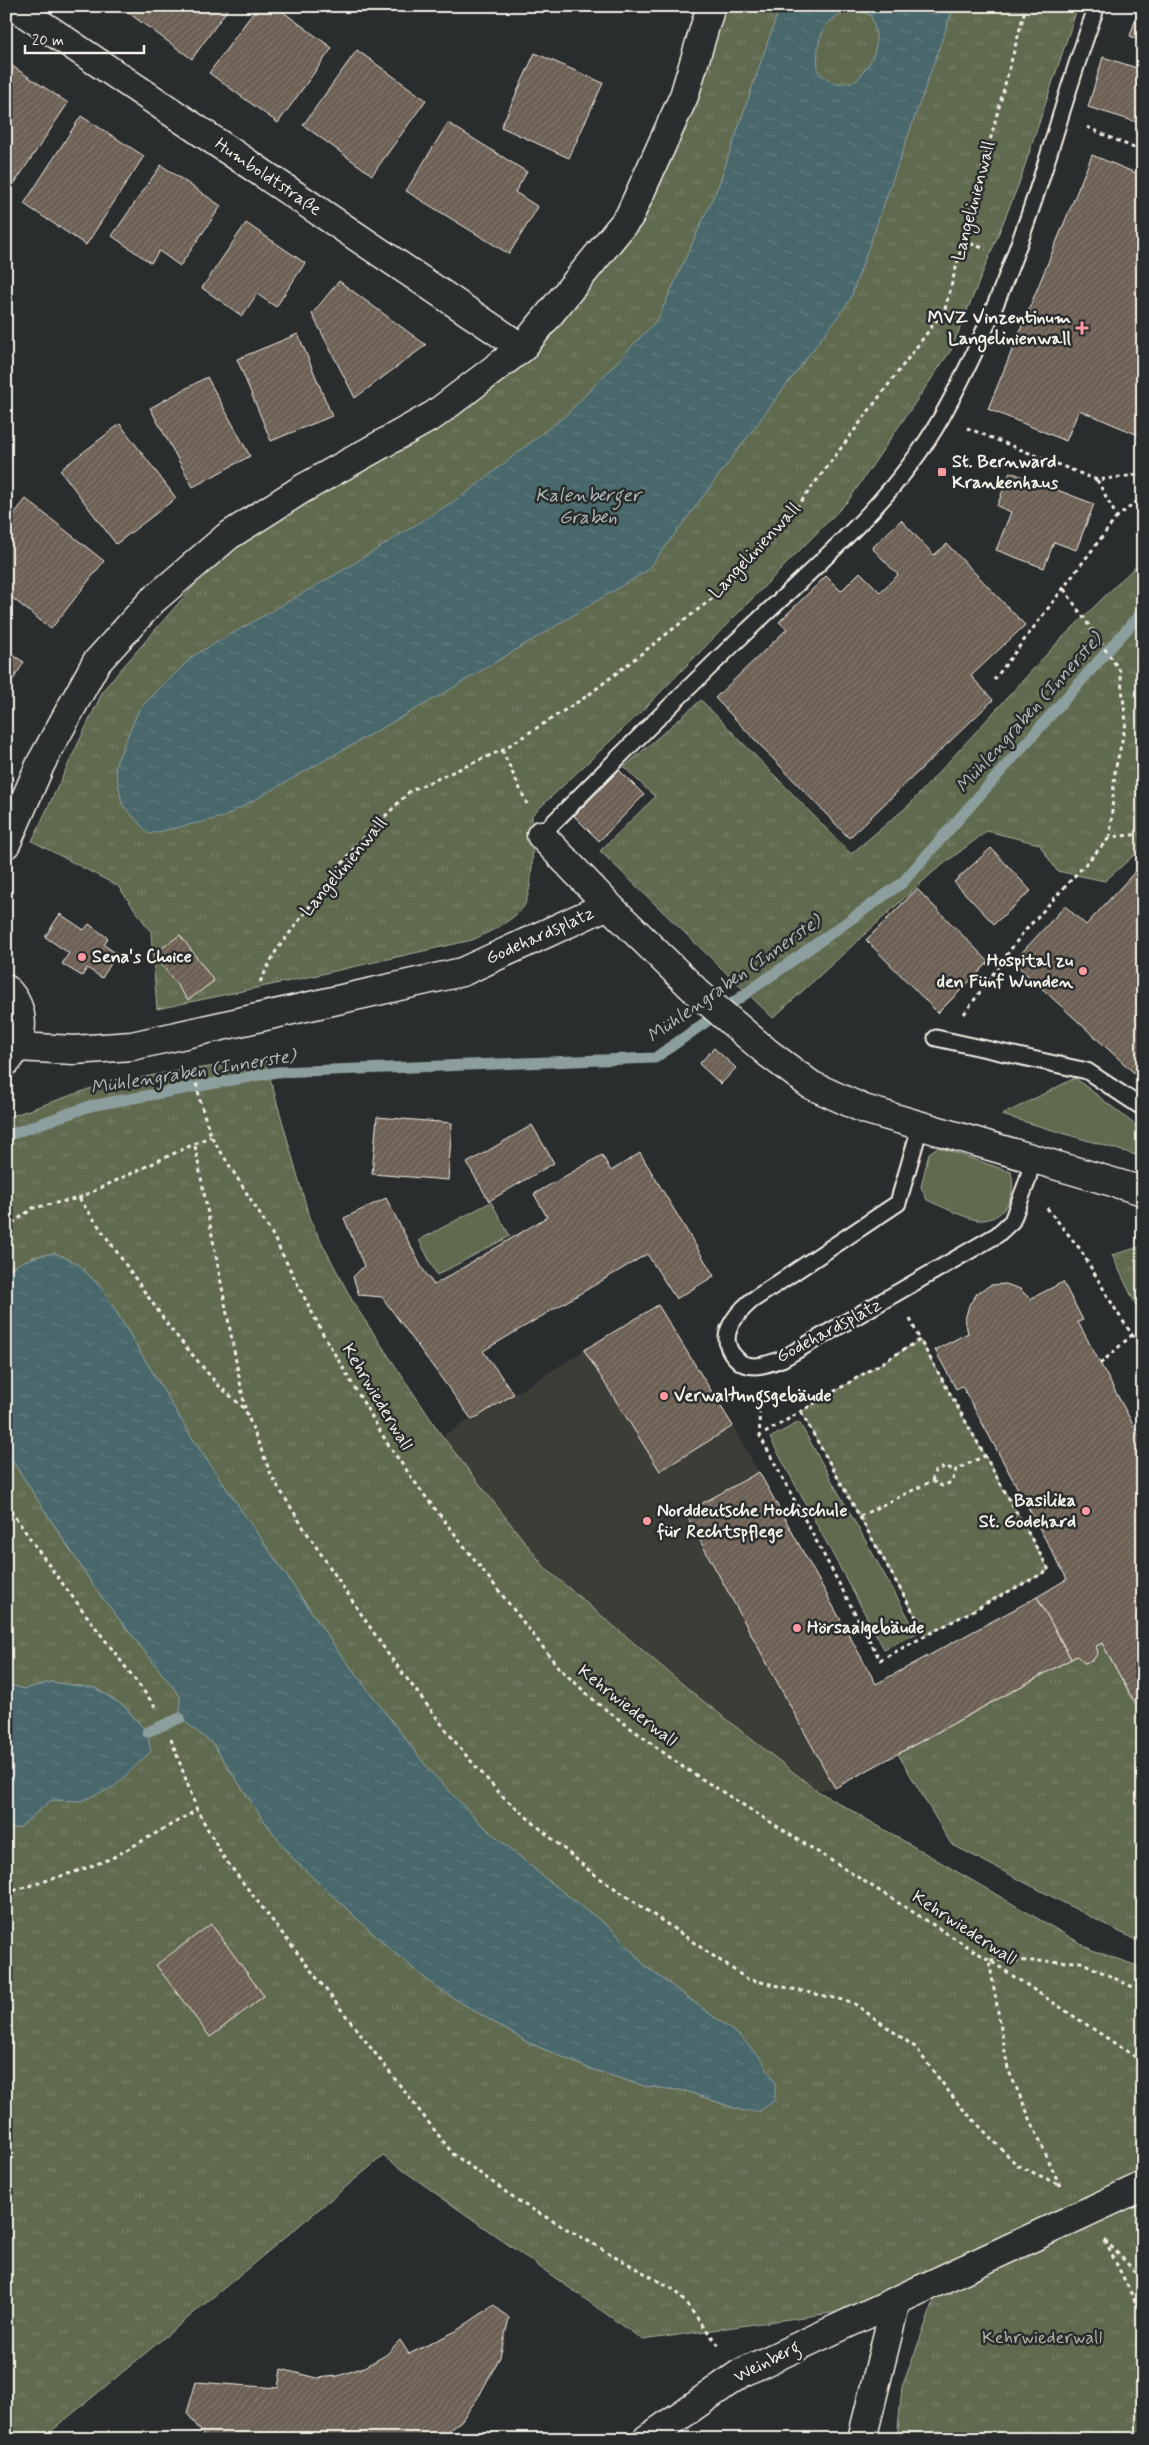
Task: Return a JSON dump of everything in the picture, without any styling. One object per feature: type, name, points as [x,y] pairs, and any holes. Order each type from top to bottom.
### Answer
[{"type":"street","name":"Humboldtstraße","points":[[14,6],[522,348]]},
{"type":"street","points":[[6,844],[41,764],[96,663],[152,601],[228,536],[302,488],[434,415],[522,348],[629,217],[684,96],[711,6]]},
{"type":"street","points":[[541,835],[608,905]]},
{"type":"street","name":"Godehardsplatz","points":[[12,1054],[132,1046],[462,972],[608,905],[699,994],[768,1053],[811,1085],[864,1109],[920,1127],[1030,1170],[1143,1191]]},
{"type":"street","points":[[6,989],[12,995],[19,1012],[22,1029],[12,1054]]},
{"type":"street","name":"Weinberg","points":[[648,2439],[741,2373],[1143,2186]]},
{"type":"street","points":[[862,2439],[896,2301]]},
{"type":"lane","points":[[541,835],[695,681],[849,534],[882,498],[926,441],[977,349],[998,299],[1022,237],[1097,6]]},
{"type":"lane","points":[[936,1038],[1087,1071],[1143,1108]]},
{"type":"lane","name":"Godehardsplatz","points":[[920,1127],[898,1203],[751,1301],[736,1314],[727,1334],[729,1350],[742,1364],[757,1366],[782,1359],[997,1234],[1012,1221],[1030,1170]]},
{"type":"path","name":"Langelinienwall","points":[[239,1021],[276,951],[355,847],[410,791],[502,750],[587,696],[718,594],[784,523],[944,309],[1026,6]]},
{"type":"path","points":[[1061,115],[1143,152]]},
{"type":"path","points":[[941,417],[1097,480],[1143,474]]},
{"type":"path","points":[[1097,480],[1117,517]]},
{"type":"path","points":[[994,680],[1117,517],[1143,497]]},
{"type":"path","points":[[936,1038],[968,1010],[1022,934],[1110,837],[1115,770],[1126,722],[1120,671],[1064,589]]},
{"type":"path","points":[[502,750],[541,835]]},
{"type":"path","points":[[1110,837],[1143,834]]},
{"type":"path","name":"Kehrwiederwall","points":[[193,1066],[201,1105],[211,1136],[271,1232],[323,1334],[389,1446],[434,1508],[559,1668],[597,1703],[683,1766],[988,1960],[1143,2062]]},
{"type":"path","points":[[6,1228],[33,1208],[80,1198],[195,1146],[211,1136]]},
{"type":"path","points":[[195,1146],[245,1409],[272,1477],[388,1654],[463,1752],[502,1796],[591,1872],[747,1979],[852,2002],[915,2047],[959,2105],[1017,2165],[1060,2185],[1008,2069],[988,1960],[1080,1962],[1143,1992]]},
{"type":"path","points":[[1030,1170],[1143,1351]]},
{"type":"path","points":[[80,1198],[170,1328],[217,1384],[245,1409]]},
{"type":"path","points":[[757,1366],[760,1436],[880,1660],[1049,1570],[909,1318]]},
{"type":"path","points":[[1100,1364],[1133,1334],[1143,1332]]},
{"type":"path","points":[[760,1436],[920,1340]]},
{"type":"path","points":[[801,1412],[926,1636]]},
{"type":"path","points":[[860,1516],[932,1481],[936,1471],[945,1467],[956,1470],[986,1455]]},
{"type":"path","points":[[932,1481],[942,1486],[952,1482],[956,1470]]},
{"type":"path","points":[[6,1504],[53,1571],[158,1710]]},
{"type":"path","points":[[172,1739],[197,1810],[224,1858],[453,2154],[523,2204],[676,2291],[741,2373]]},
{"type":"path","points":[[6,1893],[112,1858],[197,1810]]},
{"type":"path","points":[[1143,2280],[1103,2238],[1143,2317]]},
{"type":"shaded area","name":"Norddeutsche Hochschule für Rechtspflege","points":[[658,1305],[733,1426],[876,1684],[1037,1597],[1071,1659],[835,1788],[816,1790],[698,1697],[546,1569],[442,1436]]},
{"type":"green space","points":[[716,6],[1078,6],[1018,186],[951,350],[848,501],[640,713],[532,815],[530,884],[525,904],[516,915],[502,925],[472,940],[157,1009],[151,932],[118,886],[32,841],[104,689],[222,553],[437,416],[634,218]]},
{"type":"green space","points":[[1143,559],[1143,847],[1105,881],[1057,871],[1039,844],[987,831],[933,872],[773,1018],[600,851],[655,797],[624,767],[701,700],[851,854],[909,805],[1058,642]]},
{"type":"green space","points":[[265,1060],[310,1220],[354,1304],[442,1436],[546,1569],[698,1697],[816,1790],[1092,1950],[1143,1968],[1143,2439],[897,2439],[902,2387],[945,2272],[845,2311],[643,2340],[383,2156],[42,2439],[6,2439],[6,1829],[19,1828],[51,1800],[81,1800],[147,1732],[124,1706],[95,1688],[51,1682],[24,1689],[6,1684],[6,1451],[97,1591],[180,1696],[181,1718],[213,1744],[260,1815],[293,1859],[390,1949],[437,1988],[527,2042],[588,2068],[644,2086],[686,2091],[743,2111],[741,2037],[645,1966],[614,1931],[546,1879],[481,1824],[430,1771],[336,1648],[194,1441],[103,1290],[78,1264],[55,1253],[34,1257],[12,1267],[6,1273],[6,1118],[92,1088],[169,1072]]},
{"type":"green space","points":[[1075,1078],[1143,1131],[1143,1157],[1002,1115]]},
{"type":"green space","points":[[938,1147],[1011,1172],[1012,1189],[1007,1205],[1002,1211],[987,1219],[978,1220],[960,1215],[927,1200],[921,1187],[929,1153]]},
{"type":"green space","points":[[491,1202],[510,1236],[437,1275],[419,1240]]},
{"type":"green space","points":[[1143,1246],[1143,1320],[1112,1255]]},
{"type":"green space","points":[[920,1340],[1049,1570],[926,1635],[801,1412]]},
{"type":"green space","points":[[799,1422],[917,1633],[884,1649],[770,1438]]},
{"type":"green space","points":[[1102,1643],[1143,1719],[1143,1944],[951,1844],[898,1754],[1077,1656],[1084,1663],[1092,1661],[1098,1653],[1096,1646]]},
{"type":"water","name":"Kalenberger Graben","points":[[780,6],[954,6],[850,300],[648,570],[446,692],[224,817],[149,834],[122,804],[115,766],[139,709],[193,656],[345,569],[465,494],[566,415],[658,319],[719,184]],"holes":[[[860,10],[871,16],[876,43],[875,51],[868,65],[856,81],[839,83],[827,79],[818,71],[817,59],[820,38],[824,29],[830,21],[848,12]]]},
{"type":"water","points":[[55,1253],[78,1264],[103,1290],[194,1441],[336,1648],[430,1771],[481,1824],[546,1879],[614,1931],[645,1966],[741,2037],[762,2060],[775,2082],[775,2100],[760,2111],[743,2111],[686,2091],[644,2086],[588,2068],[527,2042],[437,1988],[390,1949],[293,1859],[260,1815],[213,1744],[180,1718],[180,1696],[97,1591],[6,1451],[6,1273],[17,1265],[35,1257]]},
{"type":"water","points":[[51,1682],[95,1688],[124,1706],[147,1732],[151,1751],[114,1787],[81,1801],[51,1800],[19,1828],[6,1829],[6,1684],[24,1689]]},
{"type":"building","points":[[125,6],[230,6],[192,59],[123,9]]},
{"type":"building","points":[[258,6],[275,6],[332,48],[278,123],[209,73]]},
{"type":"building","points":[[1140,6],[1143,6],[1143,41],[1130,36]]},
{"type":"building","points":[[357,50],[426,100],[372,175],[303,125]]},
{"type":"building","points":[[535,53],[603,83],[569,158],[501,127]]},
{"type":"building","points":[[1103,57],[1143,70],[1143,124],[1088,107]]},
{"type":"building","points":[[6,62],[68,103],[6,196]]},
{"type":"building","points":[[81,116],[144,156],[86,245],[24,204]]},
{"type":"building","points":[[448,123],[527,172],[515,192],[538,207],[509,254],[406,191]]},
{"type":"building","name":"MVZ Vinzentinum Langelinienwall","points":[[1092,155],[1143,176],[1143,437],[1079,410],[1066,441],[988,409]]},
{"type":"building","points":[[161,165],[221,206],[180,266],[159,251],[151,263],[112,236]]},
{"type":"building","points":[[246,223],[305,263],[276,307],[257,294],[242,316],[202,288]]},
{"type":"building","points":[[339,281],[426,345],[355,398],[312,314]]},
{"type":"building","points":[[298,334],[332,416],[271,441],[237,359]]},
{"type":"building","points":[[207,377],[250,456],[193,487],[150,408]]},
{"type":"building","points":[[120,424],[176,498],[116,544],[60,470]]},
{"type":"building","points":[[1010,472],[1094,504],[1076,550],[1054,542],[1044,568],[996,550],[1011,512],[997,506]]},
{"type":"building","points":[[26,499],[104,561],[51,629],[6,593],[6,524]]},
{"type":"building","points":[[901,520],[934,555],[947,544],[1025,625],[971,676],[993,700],[849,838],[715,698],[787,629],[779,622],[826,576],[841,591],[860,572],[880,592],[898,575],[872,548]]},
{"type":"building","points":[[6,651],[24,662],[6,691]]},
{"type":"building","points":[[619,770],[644,795],[599,841],[574,816]]},
{"type":"building","points":[[991,848],[1031,891],[994,924],[954,882]]},
{"type":"building","name":"Hospital zu den Fünf Wunden","points":[[1143,863],[1143,1081],[1013,962],[1065,906],[1086,925]]},
{"type":"building","points":[[917,889],[989,962],[938,1013],[866,940]]},
{"type":"building","points":[[60,914],[84,930],[89,924],[108,938],[104,945],[117,954],[102,978],[87,968],[82,976],[62,964],[69,953],[45,937]]},
{"type":"building","points":[[180,935],[214,981],[188,1000],[154,954]]},
{"type":"building","points":[[714,1048],[736,1068],[721,1084],[699,1064]]},
{"type":"building","points":[[377,1117],[452,1123],[448,1180],[372,1174]]},
{"type":"building","points":[[532,1125],[554,1163],[489,1201],[467,1163]]},
{"type":"building","points":[[640,1153],[714,1276],[676,1299],[647,1254],[483,1351],[514,1394],[472,1420],[382,1297],[359,1295],[353,1277],[364,1266],[344,1218],[386,1198],[422,1268],[434,1285],[547,1217],[534,1194],[602,1155],[611,1171]]},
{"type":"building","name":"Basilika St. Godehard","points":[[1063,1282],[1083,1320],[1078,1322],[1143,1443],[1143,1711],[1131,1696],[1102,1643],[1096,1646],[1098,1653],[1092,1661],[1084,1663],[1077,1656],[1071,1659],[1037,1597],[1067,1579],[962,1386],[956,1389],[935,1350],[968,1333],[965,1320],[969,1305],[978,1292],[991,1285],[1006,1284],[1020,1289],[1030,1299]]},
{"type":"building","name":"Verwaltungsgebäude","points":[[658,1305],[733,1426],[660,1471],[584,1350]]},
{"type":"building","name":"Hörsaalgebäude","points":[[759,1472],[876,1684],[1037,1597],[1071,1659],[835,1788],[685,1513]]},
{"type":"building","points":[[211,1924],[264,1996],[210,2037],[156,1965]]},
{"type":"building","points":[[494,2305],[509,2318],[500,2357],[479,2396],[461,2421],[438,2439],[201,2439],[203,2434],[187,2413],[196,2382],[278,2388],[281,2369],[316,2378],[338,2376],[364,2367],[386,2355],[400,2340],[409,2354],[456,2331]]},
{"type":"waterway","name":"Mühlengraben (Innerste)","points":[[6,1136],[90,1106],[277,1072],[655,1058],[902,883],[1143,611]]},
{"type":"waterway","points":[[147,1732],[180,1718]]},
{"type":"place","name":"MVZ Vinzentinum Langelinienwall","points":[[1082,328]]},
{"type":"place","name":"St. Bernward Krankenhaus","points":[[942,472]]},
{"type":"place","name":"Sena's Choice","points":[[82,957]]},
{"type":"place","name":"Hospital zu den Fünf Wunden","points":[[1083,971]]},
{"type":"place","name":"Verwaltungsgebäude","points":[[664,1396]]},
{"type":"place","name":"Basilika St. Godehard","points":[[1086,1511]]},
{"type":"place","name":"Norddeutsche Hochschule für Rechtspflege","points":[[647,1521]]},
{"type":"place","name":"Hörsaalgebäude","points":[[797,1628]]}]
